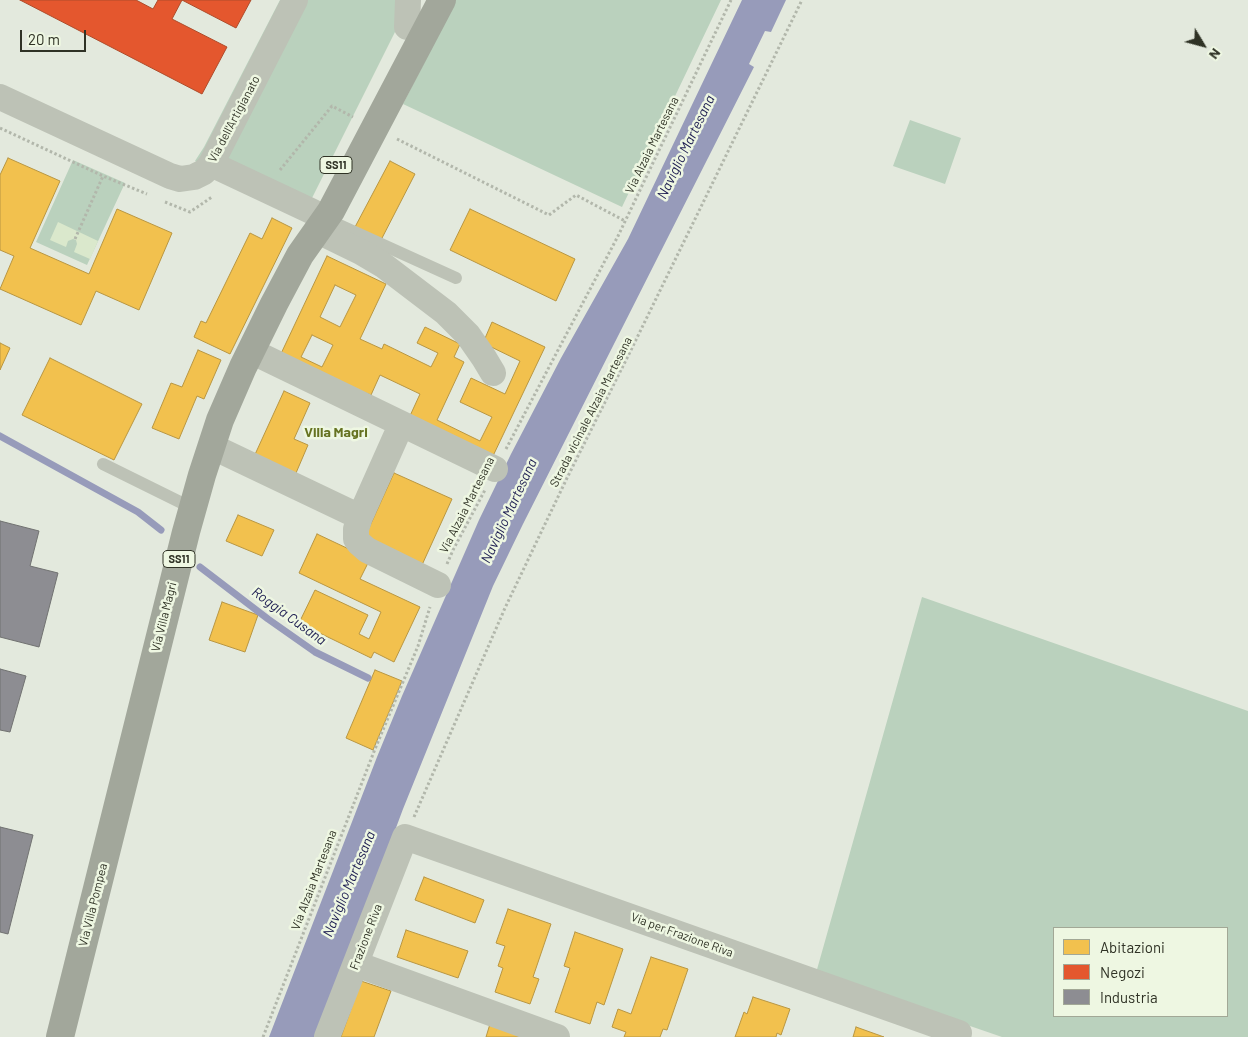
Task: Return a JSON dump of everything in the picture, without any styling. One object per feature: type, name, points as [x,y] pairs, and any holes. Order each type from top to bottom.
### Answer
[{"type":"main road","name":"SS11","points":[[388,84],[407,27],[421,0]]},
{"type":"main road","name":"SS11","points":[[388,84],[442,0]]},
{"type":"main road","name":"Via Villa Magri","points":[[126,772],[192,508],[226,405],[274,304],[319,221],[388,84]]},
{"type":"main road","name":"Via Villa Pompea","points":[[60,1037],[126,772]]},
{"type":"street","name":"Via dell'Artigianato","points":[[0,97],[174,178],[185,179],[194,177],[204,172],[211,164],[295,0]]},
{"type":"street","points":[[407,27],[408,0]]},
{"type":"street","points":[[211,164],[261,187],[319,221],[361,252],[384,265],[446,313],[468,335],[492,373]]},
{"type":"street","points":[[251,351],[495,469]]},
{"type":"street","points":[[401,425],[360,517],[356,539],[363,547],[438,585]]},
{"type":"street","points":[[211,446],[360,517]]},
{"type":"street","name":"Frazione Riva","points":[[328,1037],[405,837]]},
{"type":"street","name":"Via per Frazione Riva","points":[[405,837],[959,1035]]},
{"type":"street","points":[[356,964],[557,1037]]},
{"type":"lane","points":[[319,221],[456,278]]},
{"type":"lane","points":[[103,464],[192,508]]},
{"type":"path","name":"Via Alzaia Martesana","points":[[263,1037],[418,646],[431,602],[453,550],[625,221],[731,0]]},
{"type":"path","name":"Strada vicinale Alzaia Martesana","points":[[405,837],[505,608],[802,0]]},
{"type":"path","points":[[261,187],[273,178],[332,106],[549,214],[576,195],[625,221]]},
{"type":"path","points":[[75,239],[103,176]]},
{"type":"shaded area","points":[[280,0],[411,0],[303,216],[195,161]]},
{"type":"shaded area","points":[[456,0],[721,0],[622,207],[403,104]]},
{"type":"shaded area","points":[[910,120],[961,138],[945,184],[893,166]]},
{"type":"shaded area","points":[[73,160],[125,183],[87,265],[36,242]]},
{"type":"shaded area","points":[[58,222],[98,241],[90,259],[74,252],[77,244],[76,240],[68,241],[66,247],[50,240]]},
{"type":"shaded area","points":[[922,597],[1248,711],[1248,1037],[1002,1037],[816,973]]},
{"type":"water","name":"Naviglio Martesana","points":[[742,0],[786,0],[771,32],[765,31],[749,64],[754,67],[493,586],[403,809],[318,1037],[269,1037],[377,757],[479,520],[561,358],[628,239]]},
{"type":"building: Abitazioni","points":[[8,158],[60,181],[30,248],[89,274],[117,209],[172,233],[139,310],[96,291],[81,325],[0,289],[14,256],[0,250],[0,175]]},
{"type":"building: Abitazioni","points":[[390,161],[415,174],[381,240],[355,227]]},
{"type":"building: Abitazioni","points":[[470,209],[575,259],[556,301],[450,250]]},
{"type":"building: Abitazioni","points":[[272,218],[292,228],[230,354],[194,337],[201,321],[206,323],[250,233],[262,239]]},
{"type":"building: Abitazioni","points":[[327,256],[386,284],[360,339],[382,349],[384,344],[431,367],[438,353],[417,343],[425,327],[460,344],[454,357],[464,362],[437,420],[480,441],[492,417],[460,402],[471,378],[505,394],[520,361],[483,343],[492,322],[545,347],[492,458],[409,418],[420,394],[380,375],[371,395],[278,360]],"holes":[[[335,285],[356,295],[340,327],[320,317]],[[312,335],[333,345],[322,367],[301,357]]]},
{"type":"building: Abitazioni","points":[[0,343],[10,348],[0,370]]},
{"type":"building: Abitazioni","points":[[198,350],[221,360],[204,399],[197,396],[179,439],[152,428],[171,383],[182,387]]},
{"type":"building: Abitazioni","points":[[50,358],[142,404],[114,460],[22,415]]},
{"type":"building: Abitazioni","points":[[284,391],[310,403],[294,439],[308,445],[293,480],[252,461]]},
{"type":"building: Abitazioni","points":[[394,473],[452,499],[422,565],[364,539]]},
{"type":"building: Abitazioni","points":[[238,515],[274,530],[262,556],[226,541]]},
{"type":"building: Abitazioni","points":[[317,534],[370,559],[360,579],[420,607],[394,662],[374,652],[371,658],[299,623],[315,590],[368,615],[359,634],[369,639],[381,612],[299,573]]},
{"type":"building: Abitazioni","points":[[222,602],[258,615],[245,652],[209,640]]},
{"type":"building: Abitazioni","points":[[375,670],[402,681],[373,750],[346,738]]},
{"type":"building: Abitazioni","points":[[424,877],[484,900],[475,923],[415,900]]},
{"type":"building: Abitazioni","points":[[508,909],[551,924],[533,977],[539,979],[530,1004],[495,992],[503,968],[498,966],[505,946],[496,943]]},
{"type":"building: Abitazioni","points":[[406,930],[468,951],[458,978],[397,957]]},
{"type":"building: Abitazioni","points":[[575,932],[623,949],[604,1005],[597,1002],[590,1024],[555,1012],[570,968],[564,966]]},
{"type":"building: Abitazioni","points":[[651,957],[688,969],[667,1030],[663,1029],[660,1037],[624,1037],[626,1032],[612,1027],[618,1009],[631,1014]]},
{"type":"building: Abitazioni","points":[[361,981],[391,991],[374,1037],[341,1037]]},
{"type":"building: Abitazioni","points":[[753,997],[790,1009],[781,1035],[777,1033],[776,1037],[735,1037],[744,1012],[747,1014]]},
{"type":"building: Abitazioni","points":[[490,1024],[520,1034],[518,1037],[486,1037]]},
{"type":"building: Abitazioni","points":[[856,1027],[884,1037],[853,1037]]},
{"type":"building: Negozi","points":[[20,0],[136,0],[153,9],[158,0],[182,0],[172,19],[227,47],[202,94]]},
{"type":"building: Negozi","points":[[182,0],[251,0],[236,28]]},
{"type":"building: Industria","points":[[0,521],[39,531],[30,566],[58,573],[39,647],[0,637]]},
{"type":"building: Industria","points":[[0,669],[26,676],[10,732],[0,730]]},
{"type":"building: Industria","points":[[0,827],[33,835],[8,934],[0,932]]},
{"type":"waterway","name":"Roggia Cusana","points":[[0,436],[138,512],[161,530]]},
{"type":"waterway","name":"Roggia Cusana","points":[[200,567],[315,652],[368,678]]},
{"type":"district","name":"Villa Magri","points":[[336,432]]}]
